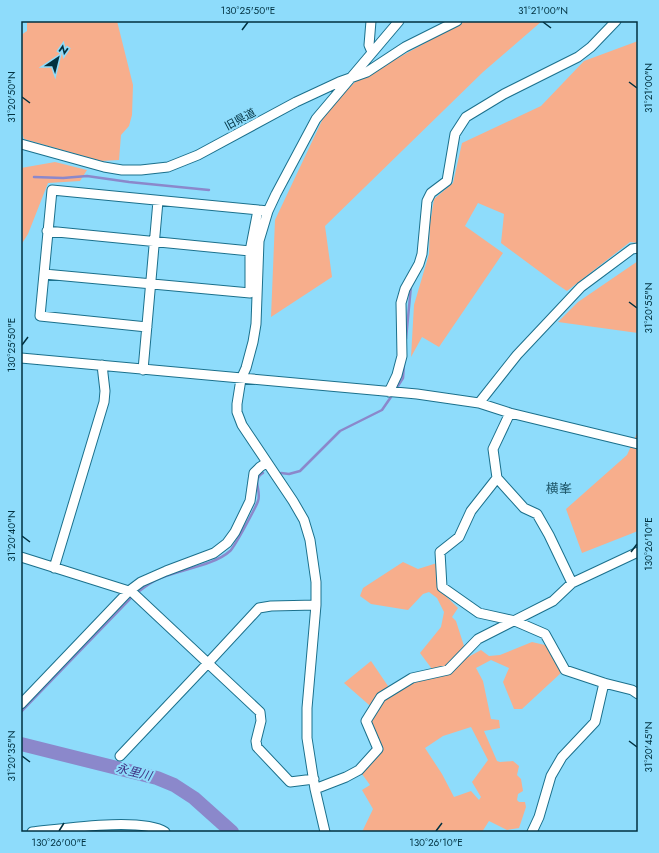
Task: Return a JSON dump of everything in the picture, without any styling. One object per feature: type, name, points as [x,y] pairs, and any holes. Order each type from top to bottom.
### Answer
[{"type":"street","points":[[371,21],[369,45],[372,52]]},
{"type":"street","points":[[325,832],[307,738],[307,708],[316,605],[316,582],[310,540],[304,520],[293,501],[266,463],[242,425],[237,412],[237,404],[241,379],[254,342],[259,241],[268,211],[316,119],[399,21]]},
{"type":"street","name":"旧県道","points":[[21,144],[104,167],[122,170],[141,170],[168,167],[198,155],[296,102],[339,82],[367,72],[405,48],[457,21]]},
{"type":"street","points":[[393,393],[402,356],[401,303],[405,289],[419,264],[422,254],[426,201],[431,192],[447,181],[455,134],[466,118],[477,110],[504,94],[578,57],[591,47],[616,21]]},
{"type":"street","points":[[147,327],[40,316],[52,190],[268,211]]},
{"type":"street","points":[[143,370],[158,201]]},
{"type":"street","points":[[44,274],[250,293],[250,251],[258,210]]},
{"type":"street","points":[[47,231],[250,251]]},
{"type":"street","points":[[479,403],[517,355],[581,287],[632,249],[638,248]]},
{"type":"street","points":[[21,358],[417,394],[479,403],[510,413],[638,444]]},
{"type":"street","points":[[54,568],[104,402],[105,391],[102,365]]},
{"type":"street","points":[[510,413],[493,449],[497,478],[524,508],[537,514],[549,535],[572,583]]},
{"type":"street","points":[[21,704],[132,593],[141,582],[214,553],[227,543],[235,532],[250,501],[254,473],[260,466],[266,463]]},
{"type":"street","points":[[497,478],[471,511],[459,537],[440,552],[442,587],[479,613],[515,621],[545,634],[565,670],[604,683],[632,690],[638,694]]},
{"type":"street","points":[[316,789],[359,770],[378,749],[366,721],[381,697],[412,678],[448,670],[478,639],[553,601],[572,583],[638,552]]},
{"type":"street","points":[[21,557],[132,593],[260,712],[261,721],[256,741],[257,747],[279,769],[285,778],[290,782],[314,779]]},
{"type":"street","points":[[120,756],[259,608],[272,606],[316,605]]},
{"type":"street","points":[[532,832],[539,817],[551,776],[562,757],[595,722],[604,683]]},
{"type":"street","points":[[32,832],[122,824],[150,827],[165,832]]},
{"type":"shaded area","points":[[27,21],[117,21],[133,85],[132,115],[129,126],[121,135],[119,160],[101,161],[24,139],[21,131],[21,35],[27,31]]},
{"type":"shaded area","points":[[465,21],[542,21],[483,72],[325,226],[332,277],[271,317],[275,220],[327,110],[356,81]]},
{"type":"shaded area","points":[[638,41],[638,243],[630,242],[567,291],[501,243],[504,214],[478,203],[465,226],[503,253],[439,347],[422,337],[411,357],[414,305],[429,254],[430,224],[434,199],[453,183],[462,143],[541,106],[584,61]]},
{"type":"shaded area","points":[[55,162],[87,170],[80,181],[48,183],[28,234],[21,245],[21,168]]},
{"type":"shaded area","points":[[638,261],[638,333],[558,322],[578,302]]},
{"type":"shaded area","points":[[638,431],[638,531],[582,553],[566,509],[627,455]]},
{"type":"shaded area","points":[[403,562],[418,569],[437,563],[444,594],[458,608],[452,617],[456,621],[464,646],[457,656],[461,661],[481,650],[489,656],[500,655],[532,642],[549,646],[562,672],[522,709],[514,709],[503,682],[509,668],[491,660],[476,668],[483,681],[491,719],[499,720],[500,728],[484,731],[497,761],[513,761],[519,766],[517,775],[521,779],[523,791],[518,794],[517,800],[519,802],[525,802],[526,807],[519,828],[507,830],[489,821],[482,832],[362,832],[373,809],[362,790],[370,785],[362,774],[382,746],[369,722],[376,711],[344,683],[371,661],[388,686],[421,681],[432,669],[420,653],[441,627],[444,612],[437,598],[429,592],[423,594],[408,610],[371,604],[360,596],[363,588]],"holes":[[[471,727],[488,760],[472,782],[481,797],[479,800],[471,791],[454,797],[442,774],[425,748],[443,736]]]},
{"type":"waterway","points":[[34,177],[63,178],[87,176],[209,190]]},
{"type":"waterway","points":[[406,339],[411,286]]},
{"type":"waterway","points":[[396,389],[403,378],[404,364]]},
{"type":"waterway","points":[[281,473],[289,474],[300,471],[340,431],[382,410],[393,394]]},
{"type":"waterway","points":[[21,712],[131,598],[149,584],[164,576],[205,564],[223,556],[230,551],[245,527],[258,501],[259,493],[257,482],[263,473]]},
{"type":"waterway","name":"永里川","points":[[21,744],[157,778],[174,785],[194,798],[232,832]]},
{"type":"district","name":"横峯","points":[[559,488]]}]
